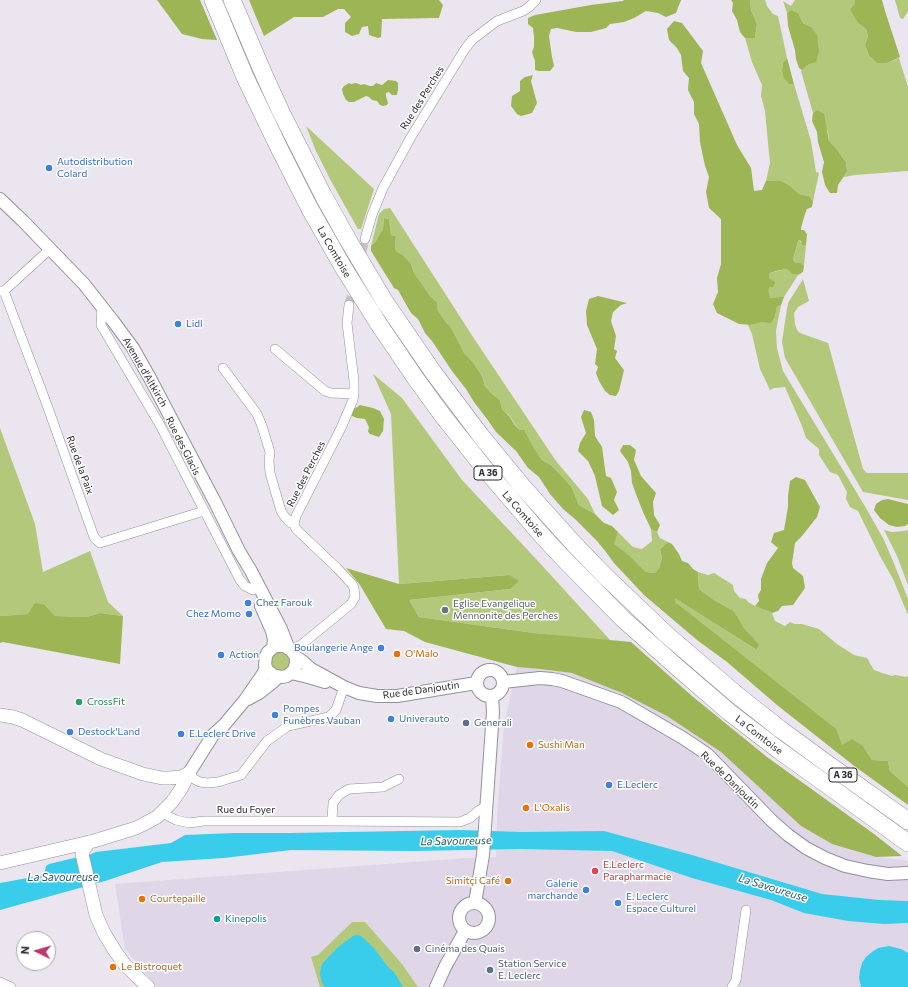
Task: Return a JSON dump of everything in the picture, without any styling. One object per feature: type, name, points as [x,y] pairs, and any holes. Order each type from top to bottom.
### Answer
[{"type":"highway","name":"La Comtoise","points":[[213,0],[245,77],[280,150],[310,209],[343,267],[378,323],[416,379],[485,469],[561,556],[623,619],[658,651],[785,755],[903,840]]},
{"type":"highway","name":"La Comtoise","points":[[232,0],[264,77],[322,195],[348,240],[385,302],[433,372],[481,436],[522,486],[605,576],[667,635],[737,696],[780,729],[908,821]]},
{"type":"main road","points":[[0,714],[22,720],[101,759],[123,768],[162,778],[179,778],[189,773]]},
{"type":"main road","points":[[0,863],[67,847],[83,849],[136,828],[152,820],[172,802],[189,773]]},
{"type":"main road","points":[[162,778],[169,794],[163,811]]},
{"type":"main road","points":[[83,849],[96,915],[104,933],[115,952],[125,965],[148,987]]},
{"type":"street","name":"Rue des Perches","points":[[365,239],[382,188],[411,137],[465,49],[472,40],[485,30],[497,22],[523,11],[536,0]]},
{"type":"street","name":"Avenue d'Altkirch","points":[[0,199],[84,284],[133,348],[292,651]]},
{"type":"street","name":"Rue de la Paix","points":[[50,249],[2,291],[47,405],[94,537],[100,543],[204,511]]},
{"type":"street","name":"Rue des Perches","points":[[294,524],[296,516],[342,428],[353,400],[354,381],[347,323],[349,305]]},
{"type":"street","name":"Rue des Glacis","points":[[102,307],[101,325],[160,424],[240,580],[245,586],[254,590]]},
{"type":"street","points":[[275,349],[325,391],[331,393],[354,394]]},
{"type":"street","points":[[223,368],[257,414],[262,426],[270,452],[270,473],[281,511],[285,518],[294,524],[296,529],[337,568],[354,588],[355,597],[351,604],[292,651]]},
{"type":"street","name":"Avenue d'Altkirch","points":[[239,551],[246,575],[272,632],[274,640],[273,648]]},
{"type":"street","points":[[280,645],[292,651],[296,663],[294,670],[282,677],[269,673],[265,660],[268,652],[280,645]]},
{"type":"street","name":"Rue de Danjoutin","points":[[292,651],[311,669],[344,687],[359,693],[377,696],[397,696],[476,683]]},
{"type":"street","points":[[266,667],[263,674],[245,700],[224,725],[213,735],[189,773],[194,779],[207,783],[218,782],[241,775],[267,742],[288,726],[329,717],[336,710],[344,687]]},
{"type":"street","points":[[489,670],[493,670],[500,674],[503,682],[503,686],[499,692],[492,696],[481,693],[478,690],[476,683],[479,675],[489,670]]},
{"type":"street","name":"Rue de Danjoutin","points":[[290,673],[344,687]]},
{"type":"street","points":[[245,700],[259,693],[278,677]]},
{"type":"street","name":"Rue de Danjoutin","points":[[503,682],[540,678],[552,679],[562,681],[621,702],[683,738],[707,754],[772,821],[806,848],[845,866],[888,874],[908,873]]},
{"type":"street","points":[[475,903],[483,855],[493,712],[492,696]]},
{"type":"street","points":[[332,821],[333,803],[339,795],[349,788],[383,787],[399,779]]},
{"type":"street","name":"Rue du Foyer","points":[[163,811],[168,816],[176,820],[189,823],[204,821],[460,822],[470,818],[486,806]]},
{"type":"street","points":[[475,903],[484,907],[489,919],[486,928],[474,934],[465,931],[460,925],[459,921],[462,908],[466,905],[475,903]]},
{"type":"street","points":[[732,987],[736,980],[746,910]]},
{"type":"street","points":[[436,987],[445,967],[465,931]]},
{"type":"street","points":[[0,982],[11,987]]},
{"type":"shaded area","points":[[517,667],[572,673],[622,693],[667,715],[721,752],[801,826],[832,844],[876,857],[905,860],[908,862],[908,987],[157,987],[125,949],[115,884],[496,857],[497,817],[504,725]]},
{"type":"green space","points":[[157,0],[200,0],[217,40],[202,39],[182,34]]},
{"type":"green space","points":[[249,0],[439,0],[443,5],[439,18],[382,19],[381,37],[378,38],[369,35],[368,26],[362,27],[359,34],[352,36],[345,32],[345,23],[351,17],[344,9],[338,9],[323,17],[294,17],[264,36]]},
{"type":"green space","points":[[624,0],[681,0],[676,13],[666,17],[658,13],[646,11],[624,22],[610,24],[606,28],[591,32],[576,32],[557,28],[551,29],[549,36],[554,66],[550,71],[535,70],[535,61],[532,52],[534,47],[533,28],[528,24],[528,18],[535,15]]},
{"type":"green space","points":[[731,0],[750,0],[751,10],[757,24],[755,38],[745,38],[740,32],[737,20],[732,11],[733,3]]},
{"type":"green space","points":[[750,0],[765,0],[767,6],[773,14],[778,16],[787,58],[783,63],[782,70],[789,84],[794,84],[811,141],[816,172],[819,173],[813,201],[809,196],[799,194],[789,185],[781,181],[766,181],[770,163],[765,111],[761,96],[762,85],[752,62],[745,38],[755,38],[757,24],[751,10]]},
{"type":"green space","points":[[795,0],[855,0],[858,23],[866,29],[868,36],[865,45],[869,56],[877,63],[887,63],[899,58],[908,87],[908,171],[844,177],[847,172],[846,162],[829,141],[828,132],[817,110],[813,113],[801,71],[809,64],[811,27],[803,23],[798,13],[791,10],[787,13],[783,1],[791,6]]},
{"type":"green space","points":[[855,0],[882,0],[900,57],[887,63],[877,63],[869,56],[865,45],[868,36],[866,29],[858,23],[850,9],[855,4]]},
{"type":"green space","points":[[895,0],[908,0],[908,11],[903,19],[900,18]]},
{"type":"green space","points":[[791,10],[798,13],[803,23],[811,27],[817,35],[819,51],[816,62],[809,64],[802,70],[799,68],[796,59],[788,26],[787,13]]},
{"type":"green space","points":[[674,21],[682,23],[703,51],[701,63],[737,145],[751,168],[754,191],[762,190],[766,181],[781,181],[789,185],[799,194],[809,196],[813,201],[812,207],[807,209],[801,228],[801,230],[804,230],[807,234],[806,245],[802,245],[801,241],[798,241],[793,260],[804,266],[803,272],[798,275],[792,274],[786,269],[770,273],[769,278],[775,282],[773,287],[770,287],[768,290],[770,298],[784,297],[781,305],[777,307],[775,316],[771,323],[763,322],[751,325],[739,324],[717,313],[713,304],[718,292],[717,278],[721,264],[721,219],[709,208],[706,192],[709,177],[700,142],[699,124],[694,114],[694,102],[688,90],[689,78],[683,71],[681,55],[677,48],[669,40],[667,29]]},
{"type":"green space","points":[[787,58],[794,84],[789,84],[784,78],[782,70],[783,63]]},
{"type":"green space","points":[[533,75],[531,81],[537,103],[532,113],[521,116],[517,114],[511,106],[512,96],[520,91],[520,81],[525,77]]},
{"type":"green space","points":[[388,80],[396,81],[398,83],[398,89],[397,95],[392,95],[389,92],[386,93],[387,105],[380,105],[377,101],[366,96],[354,102],[349,102],[343,94],[342,89],[349,83],[373,86],[376,83],[382,85]]},
{"type":"green space","points":[[817,110],[824,114],[829,141],[846,162],[847,172],[838,185],[837,193],[830,193],[825,185],[822,172],[824,162],[818,142],[817,132],[812,121],[813,113]]},
{"type":"green space","points":[[306,126],[374,189],[361,229],[358,229],[331,181],[316,151]]},
{"type":"green space","points":[[390,208],[475,340],[556,461],[588,499],[595,514],[579,505],[571,486],[551,465],[542,460],[510,416],[502,409],[500,400],[485,386],[482,376],[472,361],[464,353],[452,329],[437,309],[437,302],[430,296],[414,273],[411,264],[403,255],[396,251],[396,236],[391,235],[389,219],[384,218],[383,229],[376,241],[371,246],[379,214],[384,209]]},
{"type":"green space","points":[[384,218],[389,219],[391,235],[396,236],[396,251],[403,255],[411,264],[414,273],[430,296],[437,302],[437,309],[452,329],[464,353],[472,361],[482,376],[485,386],[500,400],[502,409],[510,417],[514,424],[520,430],[524,430],[542,460],[551,465],[571,486],[579,505],[595,514],[604,523],[612,526],[618,532],[614,544],[629,555],[646,572],[655,573],[659,568],[662,558],[660,549],[668,542],[672,544],[682,561],[688,563],[698,572],[699,589],[714,600],[734,611],[744,628],[759,644],[757,650],[675,598],[675,602],[836,729],[842,745],[852,739],[863,746],[872,760],[888,761],[890,771],[908,787],[908,805],[853,765],[777,705],[727,662],[697,640],[644,595],[614,563],[597,541],[563,509],[550,494],[539,477],[528,468],[516,451],[496,432],[425,333],[418,319],[411,313],[398,290],[394,288],[371,251],[371,246],[376,241],[383,229]]},
{"type":"green space","points":[[799,240],[806,245],[804,266],[793,260]]},
{"type":"green space","points":[[786,269],[792,274],[798,275],[784,297],[770,298],[767,290],[770,287],[770,273]]},
{"type":"green space","points":[[803,279],[809,301],[798,307],[794,313],[795,324],[800,333],[828,343],[863,469],[867,473],[908,473],[908,500],[863,492],[785,358],[782,342],[788,303]]},
{"type":"green space","points":[[598,296],[627,303],[621,305],[613,312],[611,321],[616,336],[614,349],[617,351],[615,358],[624,370],[619,391],[616,396],[610,395],[605,391],[599,381],[596,373],[598,367],[595,364],[597,349],[587,325],[586,311],[589,299]]},
{"type":"green space","points":[[781,305],[776,331],[777,348],[783,371],[884,540],[908,599],[908,615],[893,579],[858,511],[850,507],[846,499],[847,492],[838,475],[830,472],[819,455],[819,449],[806,438],[785,387],[770,390],[760,369],[752,334],[748,325],[763,322],[775,316],[777,307]]},
{"type":"green space","points":[[373,374],[402,398],[462,480],[611,641],[534,633],[419,617],[409,600],[510,589],[509,575],[399,584],[391,414]]},
{"type":"green space","points":[[360,405],[380,411],[384,419],[383,431],[379,437],[368,432],[369,427],[365,419],[352,416],[354,409]]},
{"type":"green space","points":[[584,410],[591,412],[594,420],[595,436],[602,447],[606,476],[611,478],[617,492],[614,500],[619,510],[613,515],[602,506],[595,476],[588,461],[578,451],[580,443],[586,433],[581,417]]},
{"type":"green space","points":[[0,428],[35,524],[43,572],[90,551],[108,602],[123,616],[100,613],[87,617],[55,616],[45,605],[28,614],[0,616]]},
{"type":"green space","points":[[623,445],[630,445],[636,450],[634,460],[641,476],[656,493],[653,502],[654,515],[660,525],[657,532],[651,529],[643,512],[632,483],[631,471],[628,462],[620,451]]},
{"type":"green space","points":[[796,477],[805,480],[820,507],[817,517],[795,543],[792,563],[793,568],[803,576],[805,588],[793,605],[782,606],[778,611],[772,613],[755,606],[759,601],[758,595],[761,590],[761,579],[767,563],[778,548],[771,542],[774,533],[784,530],[790,481]]},
{"type":"green space","points":[[888,499],[908,504],[908,524],[897,527],[889,525],[880,518],[874,510],[876,504],[882,500]]},
{"type":"green space","points":[[651,529],[657,532],[660,538],[668,542],[660,549],[662,558],[659,568],[655,573],[646,572],[629,555],[613,544],[618,532],[633,547],[642,549],[652,541]]},
{"type":"green space","points":[[884,530],[892,532],[908,530],[908,585],[897,556]]},
{"type":"green space","points":[[346,568],[399,584],[509,575],[519,581],[510,589],[409,600],[419,617],[534,633],[631,642],[692,696],[767,757],[902,856],[876,857],[832,844],[801,826],[721,752],[667,716],[622,693],[572,673],[517,667],[425,642],[404,631],[386,629],[360,585]]},
{"type":"green space","points":[[698,572],[708,575],[714,573],[733,585],[734,591],[740,598],[746,599],[755,606],[772,613],[775,621],[785,626],[790,622],[819,629],[837,644],[854,655],[867,658],[874,670],[892,676],[908,676],[908,787],[890,771],[888,761],[872,760],[863,746],[842,745],[675,602],[675,598],[757,650],[759,644],[744,628],[734,611],[714,600],[699,589]]},
{"type":"green space","points":[[35,603],[45,605],[55,616],[87,617],[100,613],[123,616],[120,664],[3,642],[0,643],[0,616],[28,614]]},
{"type":"green space","points":[[281,651],[288,654],[291,661],[288,668],[281,671],[274,668],[271,661],[274,654]]},
{"type":"green space","points":[[352,922],[365,922],[402,964],[418,987],[320,987],[311,957],[318,955]]},
{"type":"water","name":"La Savoureuse","points":[[461,830],[522,832],[604,831],[692,855],[822,894],[879,900],[908,901],[908,923],[884,924],[848,921],[804,913],[771,900],[692,878],[612,851],[520,849],[413,851],[291,850],[224,858],[162,862],[105,881],[0,910],[0,883],[44,875],[46,866],[49,864],[84,857],[96,852],[171,843],[185,835]]},
{"type":"water","points":[[353,936],[361,936],[374,948],[388,967],[394,972],[403,987],[325,987],[322,983],[320,974],[322,964],[338,947]]},
{"type":"water","points":[[889,946],[901,949],[908,953],[908,987],[861,987],[859,978],[860,970],[866,957],[878,948]]},
{"type":"tunnel","points":[[349,305],[365,239]]},
{"type":"place","name":"Autodistribution Colard","points":[[49,168]]},
{"type":"place","name":"Lidl","points":[[178,324]]},
{"type":"place","name":"Chez Farouk","points":[[248,603]]},
{"type":"place","name":"Eglise Evangelique Mennonite des Perches","points":[[445,610]]},
{"type":"place","name":"Chez Momo","points":[[249,614]]},
{"type":"place","name":"Boulangerie Ange","points":[[381,648]]},
{"type":"place","name":"O'Malo","points":[[397,654]]},
{"type":"place","name":"Action","points":[[221,655]]},
{"type":"place","name":"CrossFit","points":[[79,702]]},
{"type":"place","name":"Pompes Funèbres Vauban","points":[[275,715]]},
{"type":"place","name":"Univerauto","points":[[391,719]]},
{"type":"place","name":"Generali","points":[[466,723]]},
{"type":"place","name":"Destock'Land","points":[[70,732]]},
{"type":"place","name":"E.Leclerc Drive","points":[[181,734]]},
{"type":"place","name":"Sushi Man","points":[[530,745]]},
{"type":"place","name":"E.Leclerc","points":[[609,785]]},
{"type":"place","name":"L'Oxalis","points":[[526,808]]},
{"type":"place","name":"E.Leclerc Parapharmacie","points":[[595,871]]},
{"type":"place","name":"Simitçi Café","points":[[508,881]]},
{"type":"place","name":"Galerie marchande","points":[[586,890]]},
{"type":"place","name":"Courtepaille","points":[[142,899]]},
{"type":"place","name":"E. Leclerc Espace Culturel","points":[[618,903]]},
{"type":"place","name":"Kinepolis","points":[[217,919]]},
{"type":"place","name":"Cinéma des Quais","points":[[417,949]]},
{"type":"place","name":"Le Bistroquet","points":[[113,967]]},
{"type":"place","name":"Station Service E. Leclerc","points":[[490,970]]}]
